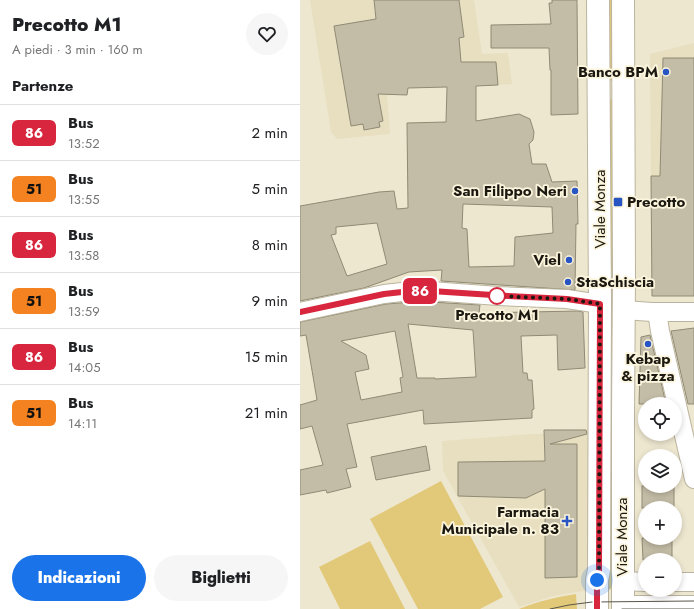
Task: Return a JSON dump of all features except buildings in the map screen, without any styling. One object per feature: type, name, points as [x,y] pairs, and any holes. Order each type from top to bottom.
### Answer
[{"type":"main road","name":"Viale Monza","points":[[597,609],[597,580],[599,570],[600,418],[598,0]]},
{"type":"main road","name":"Viale Monza","points":[[623,0],[623,607]]},
{"type":"main road","points":[[600,304],[624,310]]},
{"type":"street","points":[[599,92],[624,91]]},
{"type":"street","points":[[300,312],[384,294],[411,291],[567,299],[600,304]]},
{"type":"street","points":[[624,310],[694,312]]},
{"type":"street","points":[[657,312],[694,479]]},
{"type":"street","points":[[600,418],[622,417]]},
{"type":"street","points":[[622,581],[638,582]]},
{"type":"street","points":[[682,582],[694,582]]},
{"type":"street","points":[[623,607],[694,605]]},
{"type":"shaded area","points":[[310,0],[474,0],[482,54],[508,53],[512,84],[408,88],[407,95],[387,94],[390,134],[337,139],[331,132]]},
{"type":"shaded area","points":[[609,0],[614,0],[613,80],[611,81],[609,78]]},
{"type":"shaded area","points":[[694,43],[694,296],[652,296],[650,54]]},
{"type":"shaded area","points":[[612,99],[614,102],[615,271],[609,270],[608,102]]},
{"type":"shaded area","points":[[610,428],[613,428],[615,590],[609,589]]},
{"type":"shaded area","points":[[599,429],[592,591],[553,596],[519,607],[443,471],[442,441],[544,434],[544,430]]},
{"type":"shaded area","points":[[441,481],[503,597],[480,609],[418,609],[370,519]]},
{"type":"shaded area","points":[[370,541],[405,609],[340,609],[319,567]]},
{"type":"shaded area","points":[[576,594],[577,609],[519,609],[562,596]]},
{"type":"tram line","points":[[550,609],[592,602],[694,601]]},
{"type":"tram line","points":[[622,609],[694,609]]},
{"type":"bus line","name":"86","points":[[300,312],[404,291],[431,291],[567,299],[600,304],[599,570],[597,580],[597,609]]},
{"type":"place","name":"Banco BPM","points":[[666,72]]},
{"type":"place","name":"San Filippo Neri","points":[[575,191]]},
{"type":"place","name":"Precotto","points":[[618,202]]},
{"type":"place","name":"Viel","points":[[569,260]]},
{"type":"place","name":"StaSchiscia","points":[[568,282]]},
{"type":"place","name":"Precotto M1","points":[[497,296]]},
{"type":"place","name":"Kebap & pizza","points":[[648,344]]},
{"type":"place","name":"Farmacia Municipale n. 83","points":[[567,521]]},
{"type":"route","points":[[497,296],[567,299],[600,304],[599,570],[597,580]]}]
